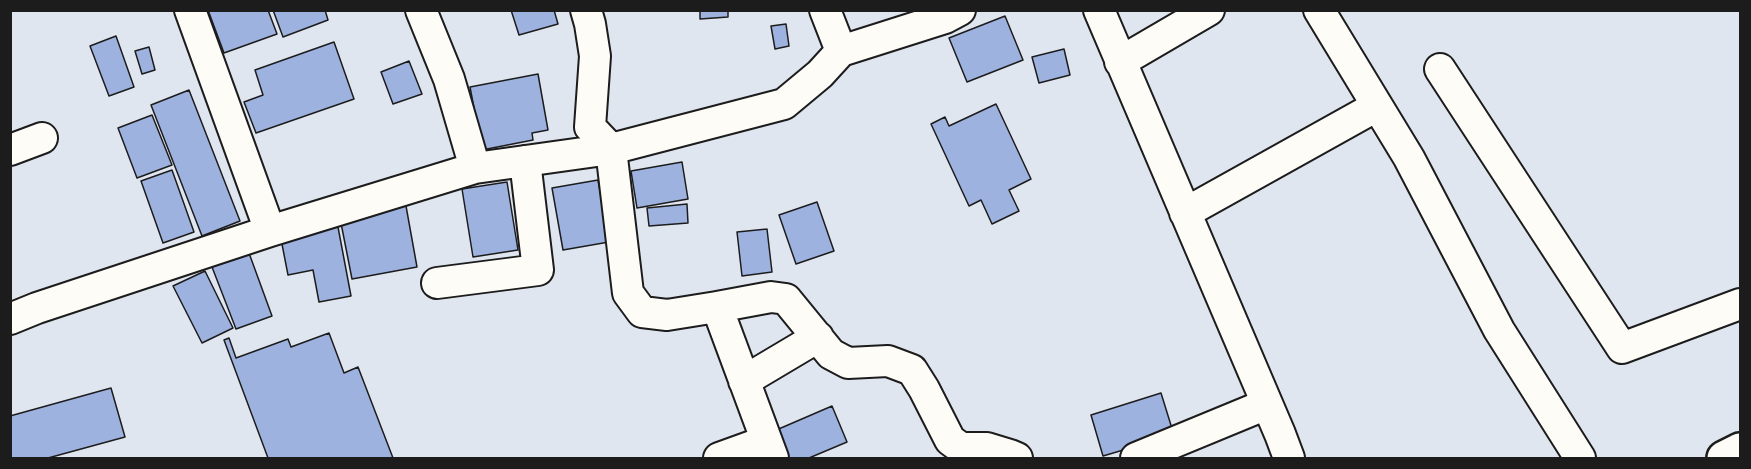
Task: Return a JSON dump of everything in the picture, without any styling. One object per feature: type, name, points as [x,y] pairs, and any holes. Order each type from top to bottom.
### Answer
[{"type":"main road","points":[[1724,459],[1740,450]]},
{"type":"street","points":[[190,10],[270,231]]},
{"type":"street","points":[[421,10],[449,80],[475,168]]},
{"type":"street","points":[[586,10],[596,56],[590,127],[611,149],[628,293],[642,312],[667,315],[771,297],[786,299],[831,354],[848,363],[888,361],[912,370],[950,440],[961,448],[987,448],[1017,459]]},
{"type":"street","points":[[825,10],[841,51]]},
{"type":"street","points":[[10,319],[36,308],[270,231],[475,168],[611,149],[784,104],[820,74],[841,51],[945,18],[960,10]]},
{"type":"street","points":[[1099,10],[1289,459]]},
{"type":"street","points":[[1120,62],[1209,10]]},
{"type":"street","points":[[1319,10],[1409,158],[1499,330],[1580,459]]},
{"type":"street","points":[[1440,69],[1622,348],[1740,304]]},
{"type":"street","points":[[1185,213],[1377,106]]},
{"type":"street","points":[[10,150],[42,138]]},
{"type":"street","points":[[437,283],[538,270],[525,161]]},
{"type":"street","points":[[717,307],[769,450],[719,459]]},
{"type":"street","points":[[744,381],[818,338]]},
{"type":"street","points":[[1136,459],[1267,404]]},
{"type":"building","points":[[208,10],[268,10],[277,34],[224,53]]},
{"type":"building","points":[[273,10],[325,10],[328,20],[283,37]]},
{"type":"building","points":[[511,10],[554,10],[558,24],[519,35]]},
{"type":"building","points":[[700,10],[728,10],[728,17],[700,19]]},
{"type":"building","points":[[1005,16],[1023,60],[967,82],[949,38]]},
{"type":"building","points":[[786,24],[789,46],[775,49],[771,26]]},
{"type":"building","points":[[116,36],[134,87],[109,96],[90,46]]},
{"type":"building","points":[[334,42],[354,99],[256,133],[244,102],[263,95],[255,70]]},
{"type":"building","points":[[149,47],[155,70],[142,74],[135,51]]},
{"type":"building","points":[[1064,49],[1070,75],[1039,83],[1032,57]]},
{"type":"building","points":[[409,61],[422,94],[393,104],[381,72]]},
{"type":"building","points":[[538,74],[548,130],[532,133],[533,140],[482,150],[470,87]]},
{"type":"building","points":[[189,90],[240,221],[202,236],[151,105]]},
{"type":"building","points":[[996,104],[1031,179],[1009,190],[1019,211],[992,224],[981,200],[969,206],[931,124],[945,117],[949,126]]},
{"type":"building","points":[[152,115],[172,165],[137,178],[118,128]]},
{"type":"building","points":[[682,162],[688,199],[637,208],[631,171]]},
{"type":"building","points":[[172,170],[194,232],[163,243],[141,181]]},
{"type":"building","points":[[598,180],[609,242],[563,250],[552,188]]},
{"type":"building","points":[[507,182],[518,250],[473,257],[462,189]]},
{"type":"building","points":[[817,202],[834,251],[796,264],[779,215]]},
{"type":"building","points":[[687,204],[688,223],[649,226],[647,208]]},
{"type":"building","points":[[406,206],[417,267],[352,279],[340,218]]},
{"type":"building","points":[[338,227],[351,296],[319,302],[313,270],[288,275],[281,239]]},
{"type":"building","points":[[767,229],[772,272],[742,276],[737,232]]},
{"type":"building","points":[[249,253],[272,316],[236,329],[212,267]]},
{"type":"building","points":[[205,271],[233,328],[202,343],[173,286]]},
{"type":"building","points":[[329,333],[344,373],[358,367],[393,458],[268,458],[224,340],[229,338],[236,358],[288,339],[291,347]]},
{"type":"building","points":[[111,388],[125,437],[48,458],[10,458],[10,416]]},
{"type":"building","points":[[1161,393],[1174,435],[1103,456],[1091,415]]},
{"type":"building","points":[[832,406],[847,442],[809,458],[786,458],[774,431]]}]
